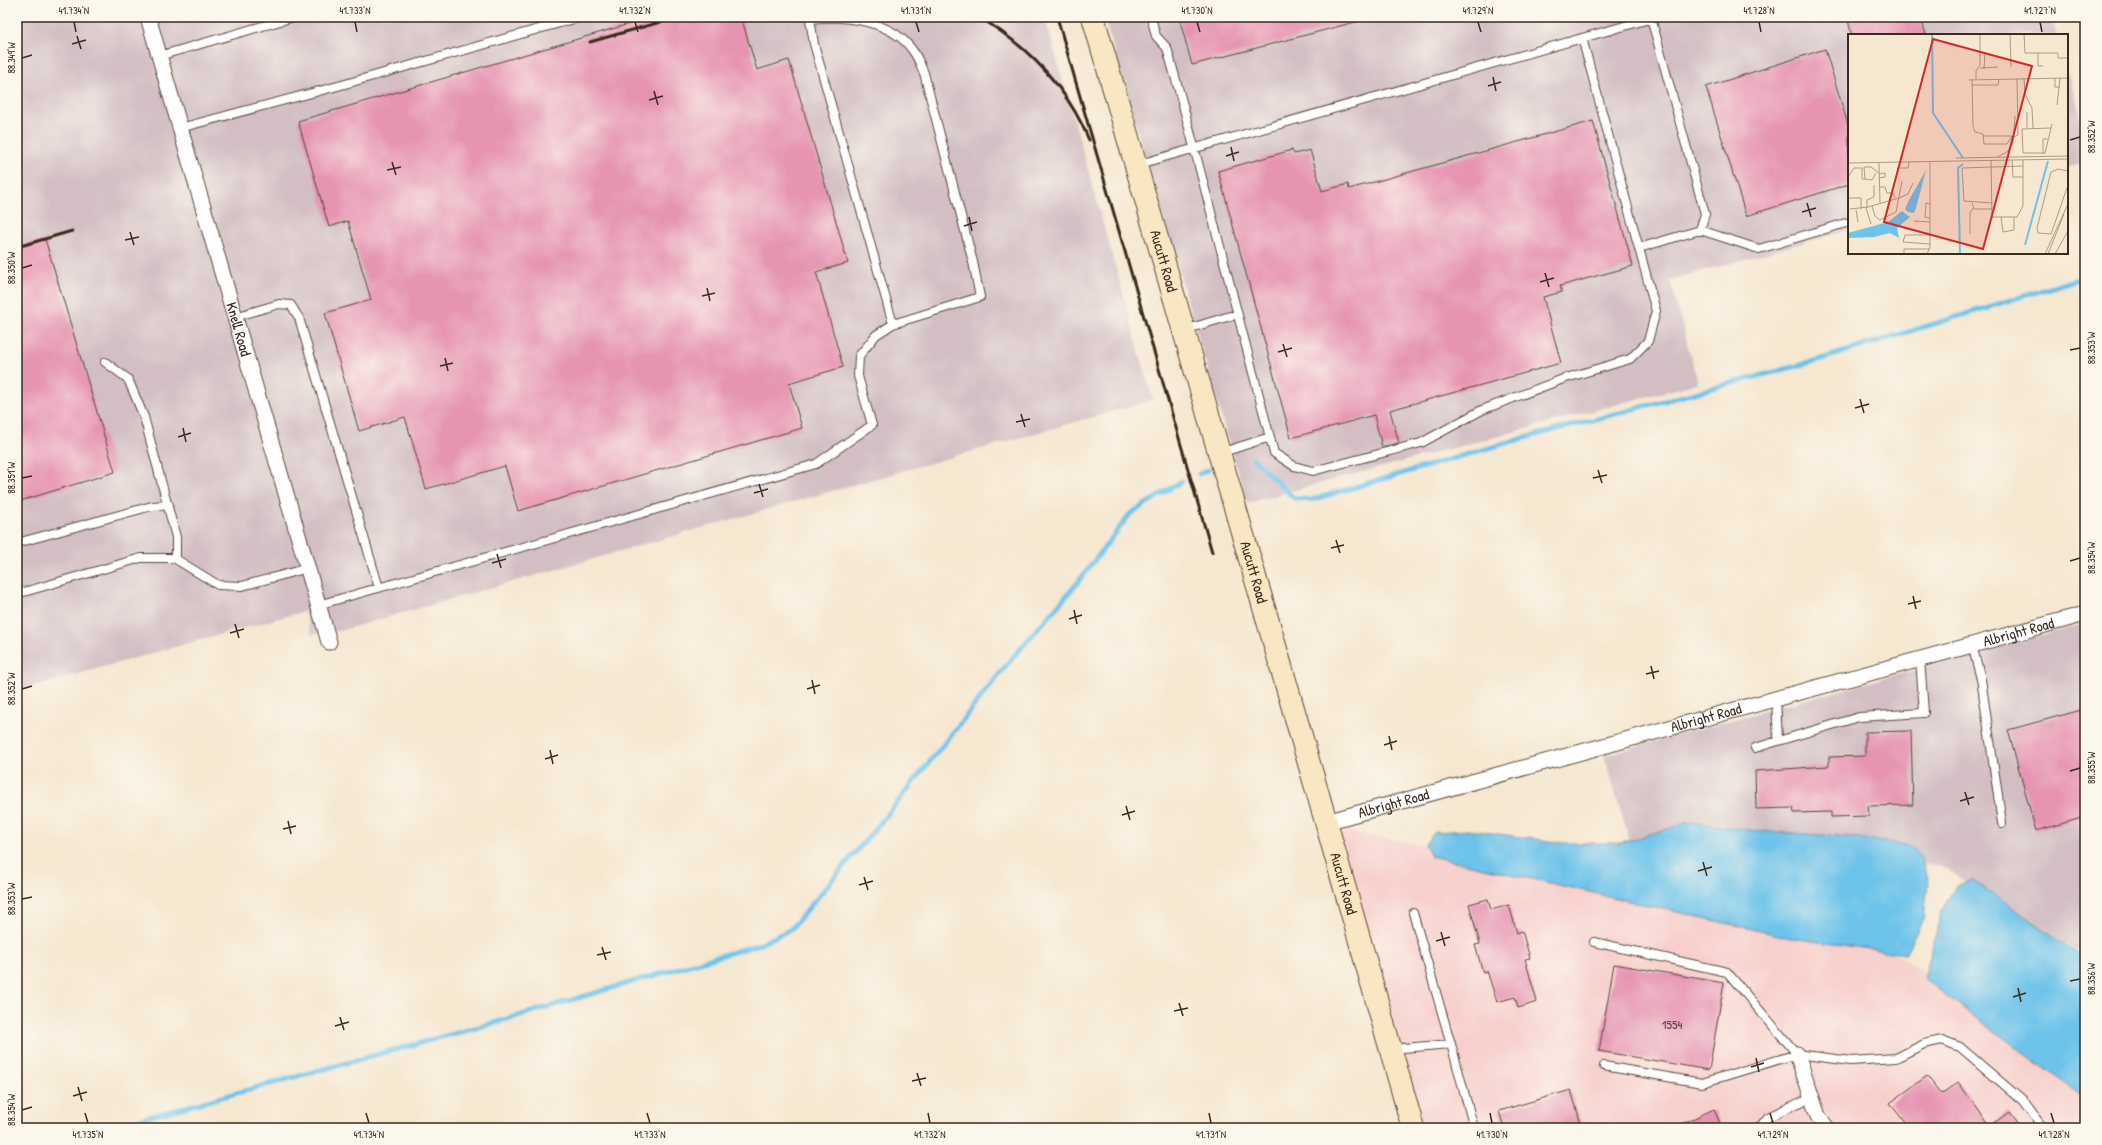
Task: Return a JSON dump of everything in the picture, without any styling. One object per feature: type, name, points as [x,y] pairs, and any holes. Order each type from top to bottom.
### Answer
[{"type":"street","name":"Knell Road","points":[[148,17],[329,642]]},
{"type":"street","name":"Aucutt Road","points":[[1093,17],[1413,1128]]},
{"type":"street","name":"Albright Road","points":[[1326,822],[2085,614]]},
{"type":"street","points":[[1797,1054],[1818,1116],[1827,1128]]},
{"type":"lane","points":[[159,56],[294,17]]},
{"type":"lane","points":[[180,128],[338,86],[581,17]]},
{"type":"lane","points":[[318,605],[816,464],[872,425],[858,376],[859,356],[876,336],[893,324],[980,297],[973,262],[924,73],[913,51],[900,37],[882,27],[858,20],[833,17],[810,19],[814,44],[893,324]]},
{"type":"lane","points":[[1151,17],[1156,36],[1167,48],[1195,148],[1274,453],[1294,466],[1313,471],[1421,443],[1482,410],[1563,379],[1630,359],[1648,341],[1656,311],[1582,38]]},
{"type":"lane","points":[[1136,165],[1653,18],[1705,214],[1700,230]]},
{"type":"lane","points":[[1640,248],[1700,230],[1759,249],[1848,222]]},
{"type":"lane","points":[[235,317],[278,304],[291,305],[299,318],[379,588]]},
{"type":"lane","points":[[1183,330],[1237,314]]},
{"type":"lane","points":[[105,362],[128,379],[144,417],[169,505],[176,537],[176,559]]},
{"type":"lane","points":[[1219,454],[1270,437]]},
{"type":"lane","points":[[17,543],[152,506],[169,505]]},
{"type":"lane","points":[[17,594],[141,558],[176,559],[218,585],[242,586],[308,568]]},
{"type":"lane","points":[[1972,645],[1981,679],[2002,823]]},
{"type":"lane","points":[[1755,748],[1859,717],[1924,713],[1920,659]]},
{"type":"lane","points":[[1776,699],[1778,741]]},
{"type":"lane","points":[[1414,913],[1474,1128]]},
{"type":"lane","points":[[1594,942],[1727,972],[1797,1054]]},
{"type":"lane","points":[[1604,1066],[1702,1083],[1797,1054],[1851,1061],[1896,1058],[1924,1044],[1942,1040],[1960,1047],[2023,1101],[2043,1128]]},
{"type":"lane","points":[[1390,1049],[1451,1044]]},
{"type":"lane","points":[[1759,1128],[1768,1117],[1812,1097]]},
{"type":"shaded area","points":[[17,17],[1045,17],[1153,400],[339,631],[311,635],[305,611],[17,691]]},
{"type":"shaded area","points":[[1104,17],[2051,17],[2057,34],[1848,34],[1848,230],[1670,280],[1698,383],[1247,503]]},
{"type":"shaded area","points":[[2068,73],[2085,131],[2085,163],[2068,168]]},
{"type":"shaded area","points":[[2085,623],[2085,956],[1940,866],[1713,829],[1629,839],[1604,755]]},
{"type":"shaded area","points":[[1338,830],[1618,880],[1887,949],[2085,1072],[2085,1128],[1423,1128]]},
{"type":"water","points":[[1690,822],[1747,830],[1852,837],[1912,846],[1922,859],[1928,883],[1924,918],[1905,954],[1791,938],[1431,856],[1425,844],[1435,832],[1470,830],[1564,843],[1621,843]]},
{"type":"water","points":[[1972,879],[2085,959],[2085,1098],[1924,979],[1942,910],[1956,885]]},
{"type":"building","points":[[653,17],[741,17],[757,70],[789,60],[848,263],[816,272],[843,367],[789,383],[802,428],[518,511],[505,466],[426,489],[405,417],[359,431],[325,313],[371,300],[348,221],[329,227],[298,121]]},
{"type":"building","points":[[1179,17],[1358,17],[1359,21],[1192,65]]},
{"type":"building","points":[[1847,17],[1921,17],[1926,34],[1852,34]]},
{"type":"building","points":[[1825,49],[1848,125],[1848,184],[1746,216],[1706,87]]},
{"type":"building","points":[[1593,121],[1633,266],[1560,286],[1562,292],[1543,297],[1561,363],[1390,410],[1399,443],[1382,447],[1374,415],[1291,438],[1218,171],[1292,150],[1294,154],[1310,150],[1322,191],[1348,184],[1349,189]]},
{"type":"building","points":[[45,239],[115,472],[17,502],[17,247]]},
{"type":"building","points":[[2085,709],[2085,817],[2036,831],[2008,730]]},
{"type":"building","points":[[1911,731],[1913,805],[1868,806],[1869,816],[1831,817],[1831,812],[1794,813],[1793,808],[1756,809],[1755,771],[1829,766],[1829,757],[1865,756],[1865,732]]},
{"type":"building","points":[[1488,899],[1491,910],[1509,905],[1517,933],[1522,931],[1530,958],[1525,959],[1537,1002],[1518,1008],[1515,997],[1497,1002],[1487,971],[1483,972],[1475,945],[1480,944],[1469,904]]},
{"type":"building","points":[[1614,964],[1724,983],[1709,1070],[1599,1051]]},
{"type":"building","points":[[1927,1076],[1941,1094],[1958,1082],[1990,1126],[2009,1112],[2021,1128],[1909,1128],[1890,1103]]},
{"type":"building","points":[[1571,1090],[1582,1128],[1504,1128],[1499,1111]]},
{"type":"building","points":[[1714,1109],[1722,1128],[1673,1128]]},
{"type":"waterway","points":[[1253,459],[1294,498],[1311,500],[1513,441],[1808,363],[2085,277]]},
{"type":"waterway","points":[[1199,474],[1208,470]]},
{"type":"waterway","points":[[108,1128],[497,1022],[760,944],[791,929],[892,809],[1008,663],[1075,586],[1130,514],[1182,481]]},
{"type":"railway","points":[[590,42],[678,17]]},
{"type":"railway","points":[[979,17],[997,28],[1013,41],[1044,70],[1069,102],[1089,140]]},
{"type":"railway","points":[[1057,17],[1212,552]]},
{"type":"railway","points":[[17,247],[72,231]]}]
